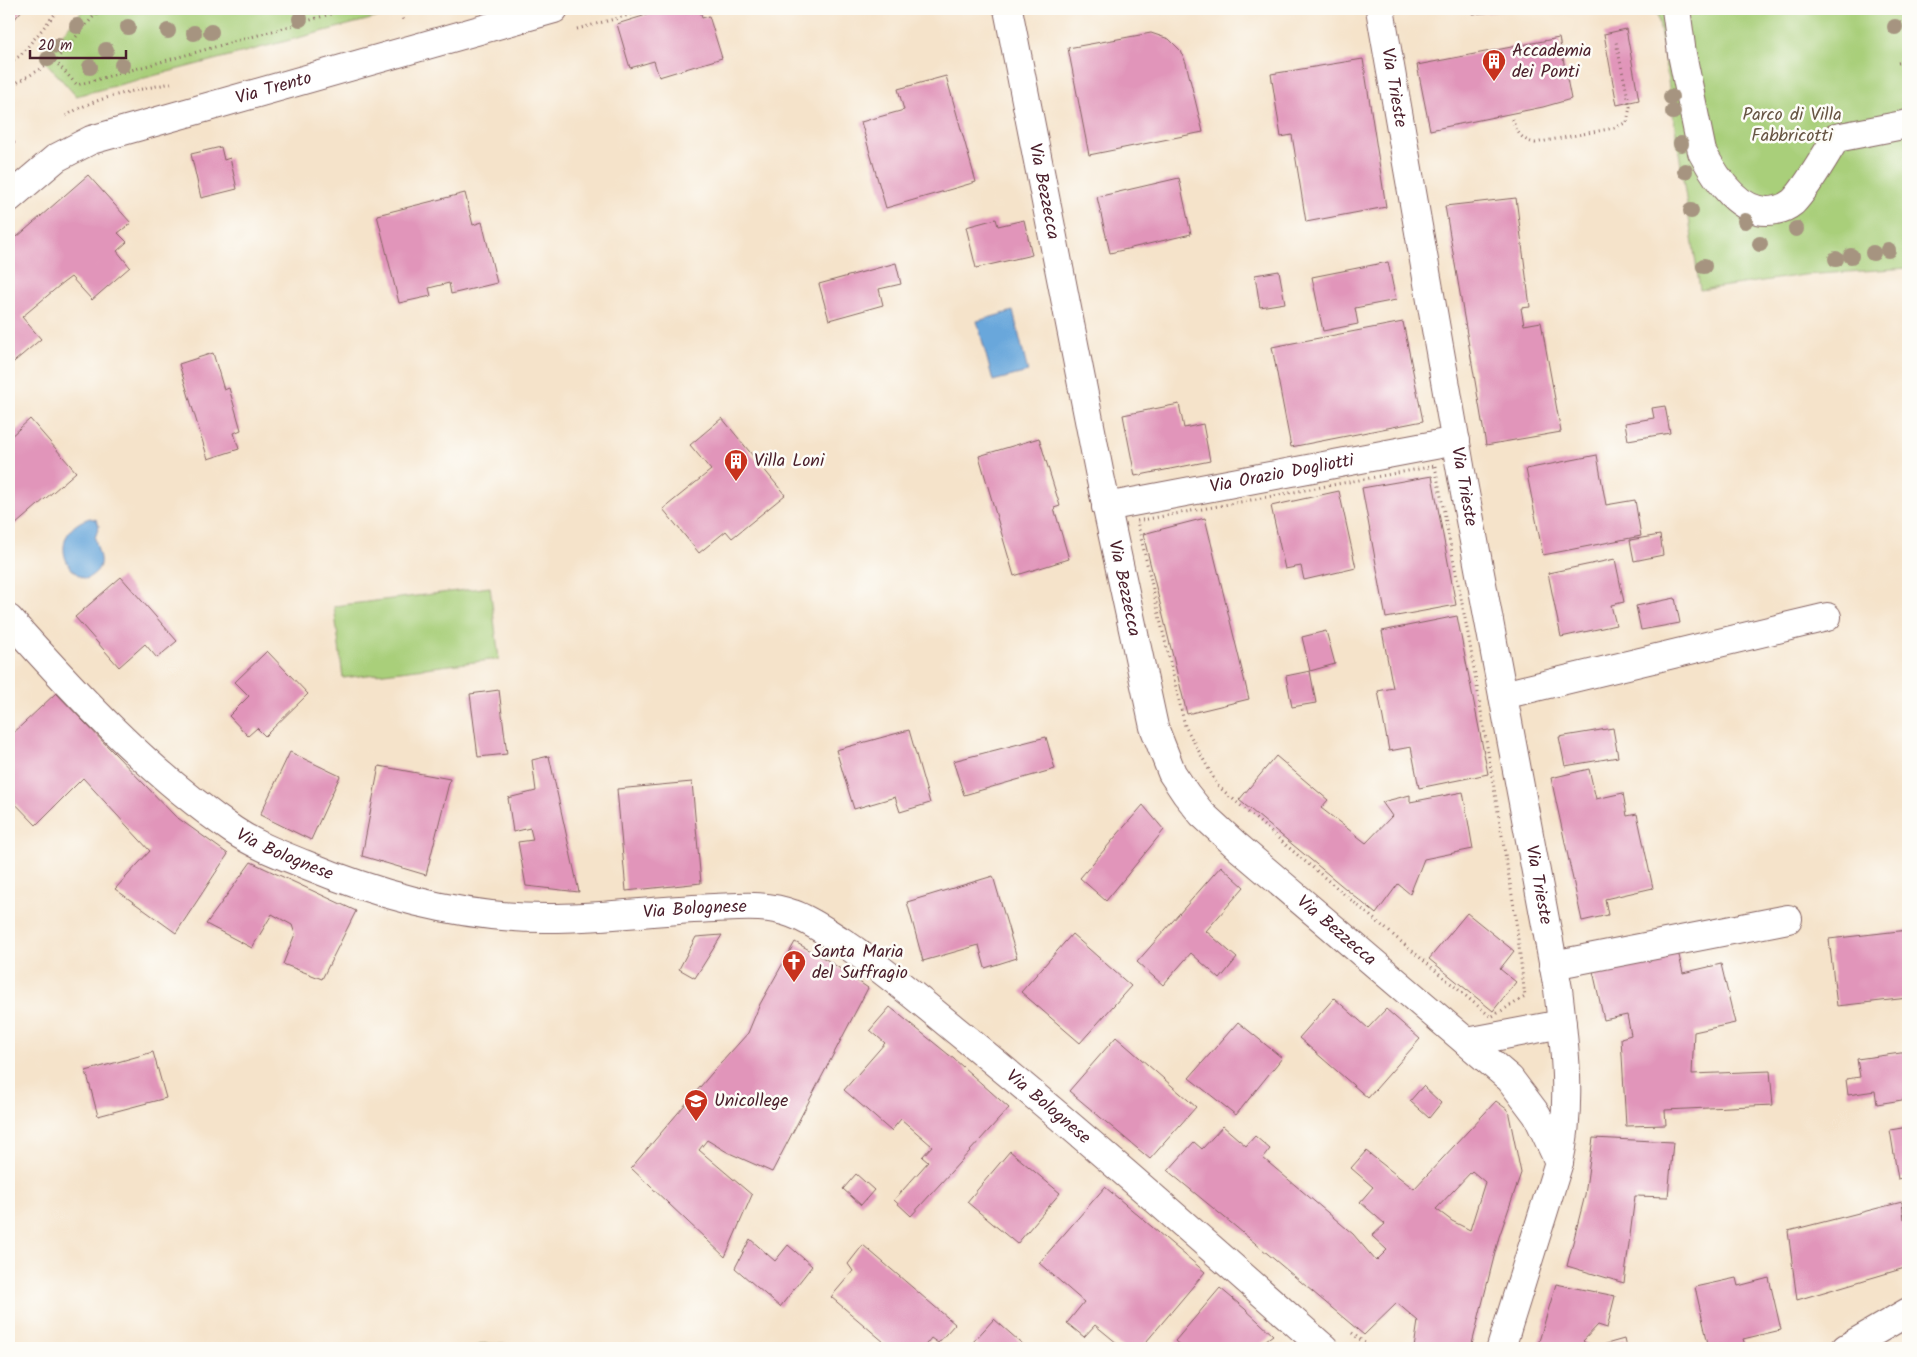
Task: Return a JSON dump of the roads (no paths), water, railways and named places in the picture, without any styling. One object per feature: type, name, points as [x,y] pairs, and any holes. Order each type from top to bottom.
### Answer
[{"type":"main road","name":"Via Trento","points":[[9,198],[56,158],[91,140],[554,9]]},
{"type":"main road","name":"Via Bezzecca","points":[[1008,9],[1106,506],[1154,727],[1172,773],[1202,814],[1238,847],[1510,1079],[1537,1115],[1559,1162]]},
{"type":"main road","name":"Via Trieste","points":[[1380,9],[1456,441],[1553,965],[1562,1024],[1567,1104],[1564,1142],[1500,1348]]},
{"type":"main road","points":[[1676,9],[1682,54],[1702,152],[1725,186],[1738,199],[1751,207],[1761,211],[1774,211],[1792,203],[1836,138],[1908,124]]},
{"type":"main road","name":"Via Orazio Dogliotti","points":[[1106,506],[1456,441]]},
{"type":"main road","points":[[1503,694],[1827,617]]},
{"type":"main road","name":"Via Bolognese","points":[[9,619],[60,676],[150,764],[206,810],[257,845],[332,876],[402,899],[487,914],[538,919],[586,918],[684,909],[755,907],[780,910],[802,917],[863,956],[1010,1073],[1324,1348]]},
{"type":"main road","points":[[1553,965],[1788,919]]},
{"type":"main road","points":[[1467,1042],[1562,1024]]},
{"type":"main road","points":[[1851,1346],[1908,1312]]},
{"type":"main road","points":[[1851,1346],[1908,1335]]},
{"type":"water","points":[[1013,311],[1028,372],[993,381],[977,321]]},
{"type":"water","points":[[90,518],[97,520],[99,526],[95,538],[100,557],[100,566],[93,575],[86,579],[76,573],[69,565],[64,547],[66,538],[71,530],[79,523]]},
{"type":"place","name":"Accademia dei Ponti","points":[[1494,82]]},
{"type":"place","name":"Villa Loni","points":[[736,482]]},
{"type":"place","name":"Santa Maria del Suffragio","points":[[794,983]]},
{"type":"place","name":"Unicollege","points":[[696,1122]]},
{"type":"park label","name":"Parco di Villa Fabbricotti","points":[[1792,125]]}]
